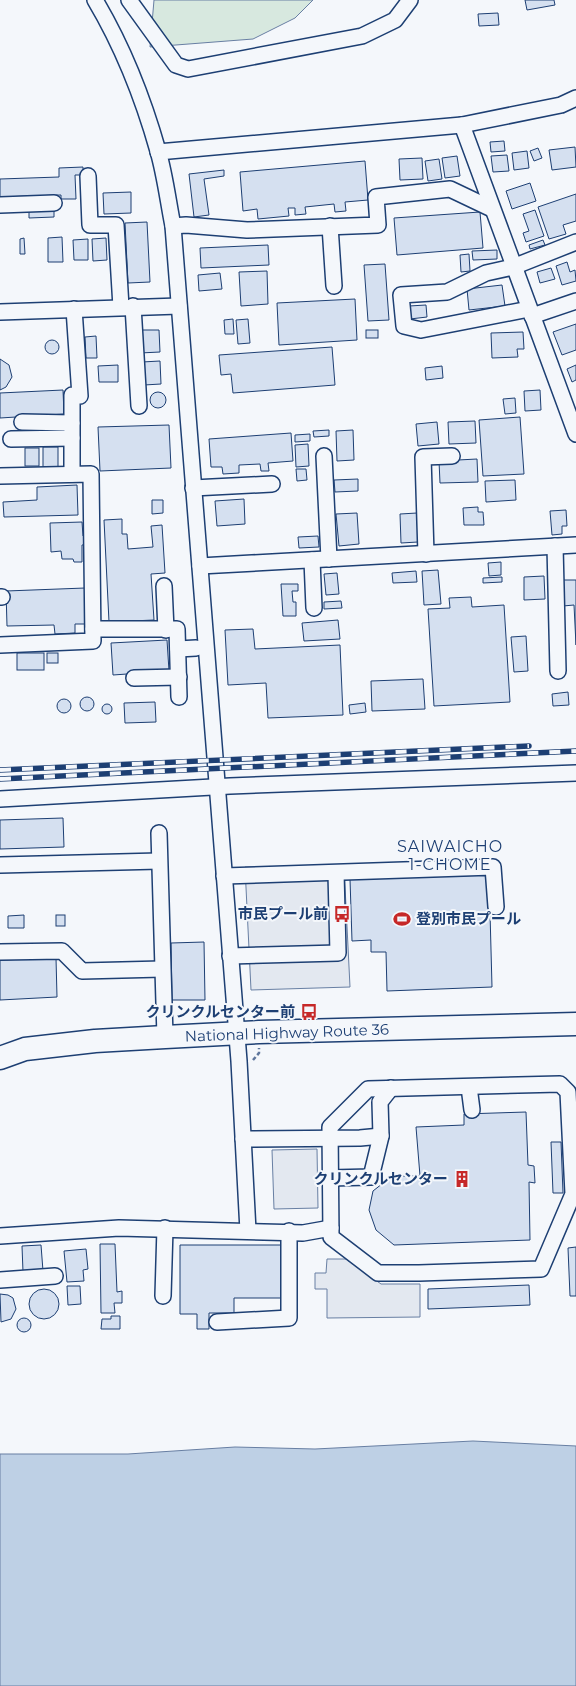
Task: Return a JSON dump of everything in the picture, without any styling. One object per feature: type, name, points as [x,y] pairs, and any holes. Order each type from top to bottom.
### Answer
[{"type":"highway","name":"National Highway Route 36","points":[[0,1058],[25,1049],[165,1037],[236,1033],[576,1024]]},
{"type":"street","points":[[95,0],[113,29],[137,87],[158,152],[173,226],[218,787],[248,1231]]},
{"type":"street","points":[[130,0],[176,65],[188,69],[362,36],[395,20],[410,0]]},
{"type":"street","points":[[158,152],[462,125],[561,105],[576,98]]},
{"type":"street","points":[[462,125],[576,434]]},
{"type":"street","points":[[88,176],[90,225],[116,225],[139,406]]},
{"type":"street","points":[[173,226],[186,225],[247,230],[378,225],[376,197],[450,189],[492,209]]},
{"type":"street","points":[[0,205],[54,203]]},
{"type":"street","points":[[330,226],[334,286]]},
{"type":"street","points":[[576,242],[513,267],[486,272],[447,292],[401,295],[404,326],[421,330],[530,312],[576,302]]},
{"type":"street","points":[[0,312],[127,306],[179,306]]},
{"type":"street","points":[[72,474],[72,395],[80,396],[74,309]]},
{"type":"street","points":[[22,422],[72,431]]},
{"type":"street","points":[[11,439],[72,431]]},
{"type":"street","points":[[324,456],[330,559]]},
{"type":"street","points":[[426,554],[423,457],[452,456]]},
{"type":"street","points":[[0,476],[92,474],[93,629],[93,641],[0,645]]},
{"type":"street","points":[[193,488],[272,484]]},
{"type":"street","points":[[200,566],[576,545]]},
{"type":"street","points":[[555,546],[558,671]]},
{"type":"street","points":[[312,560],[314,608]]},
{"type":"street","points":[[164,586],[166,630]]},
{"type":"street","points":[[93,629],[177,630],[179,697]]},
{"type":"street","points":[[178,649],[196,648]]},
{"type":"street","points":[[134,678],[179,677]]},
{"type":"street","points":[[0,799],[218,787],[576,773]]},
{"type":"street","points":[[159,833],[165,1037]]},
{"type":"street","points":[[0,865],[159,861]]},
{"type":"street","points":[[224,876],[493,867],[496,907]]},
{"type":"street","points":[[230,956],[338,952],[336,873]]},
{"type":"street","points":[[0,952],[62,951],[82,971],[162,969]]},
{"type":"street","points":[[560,1084],[568,1092],[573,1194],[542,1269],[378,1273],[331,1237],[330,1126],[368,1089],[469,1087],[560,1084]]},
{"type":"street","points":[[469,1087],[472,1110]]},
{"type":"street","points":[[330,1178],[371,1177],[381,1136],[380,1102],[391,1088]]},
{"type":"street","points":[[243,1139],[360,1138],[381,1136]]},
{"type":"street","points":[[0,1236],[119,1228],[303,1233],[331,1228]]},
{"type":"street","points":[[163,1296],[165,1228]]},
{"type":"street","points":[[217,1322],[289,1318],[289,1232]]},
{"type":"street","points":[[0,1280],[55,1276]]},
{"type":"shaded area","points":[[154,0],[313,0],[295,18],[253,39],[150,47]]},
{"type":"shaded area","points":[[344,866],[350,987],[251,990],[245,867]]},
{"type":"shaded area","points":[[317,1149],[318,1208],[274,1209],[272,1150]]},
{"type":"shaded area","points":[[327,1259],[346,1259],[381,1284],[420,1284],[420,1317],[327,1318],[327,1289],[315,1289],[315,1273],[326,1273]]},
{"type":"water","points":[[473,1441],[576,1446],[576,1686],[0,1686],[0,1454],[128,1454],[235,1447],[315,1449]]},
{"type":"building","points":[[525,0],[554,0],[555,5],[527,10]]},
{"type":"building","points":[[498,13],[499,25],[479,26],[478,14]]},
{"type":"building","points":[[504,141],[505,151],[491,152],[490,142]]},
{"type":"building","points":[[575,147],[576,167],[552,170],[549,150]]},
{"type":"building","points":[[538,148],[542,158],[534,161],[530,151]]},
{"type":"building","points":[[527,151],[529,168],[514,170],[512,153]]},
{"type":"building","points":[[507,155],[509,171],[493,172],[491,156]]},
{"type":"building","points":[[457,156],[460,176],[445,178],[442,158]]},
{"type":"building","points":[[422,158],[423,179],[400,180],[399,159]]},
{"type":"building","points":[[439,159],[442,179],[428,181],[425,161]]},
{"type":"building","points":[[365,161],[368,200],[345,202],[346,211],[335,212],[334,204],[305,207],[306,214],[295,215],[295,208],[288,208],[289,216],[258,219],[257,209],[243,211],[240,172]]},
{"type":"building","points":[[83,167],[83,175],[75,175],[76,199],[61,199],[61,195],[0,197],[0,179],[59,177],[59,168]]},
{"type":"building","points":[[224,170],[224,176],[204,179],[209,215],[194,217],[189,174]]},
{"type":"building","points":[[530,183],[536,201],[512,209],[506,191]]},
{"type":"building","points":[[131,192],[131,213],[104,214],[103,193]]},
{"type":"building","points":[[576,194],[576,221],[563,225],[566,234],[549,239],[538,207]]},
{"type":"building","points":[[54,210],[54,217],[29,218],[29,211]]},
{"type":"building","points":[[535,210],[544,236],[526,242],[523,233],[529,231],[523,214]]},
{"type":"building","points":[[480,212],[483,248],[397,255],[394,218]]},
{"type":"building","points":[[147,222],[150,282],[128,283],[125,223]]},
{"type":"building","points":[[62,237],[63,262],[48,262],[48,238]]},
{"type":"building","points":[[24,238],[25,254],[20,254],[20,239]]},
{"type":"building","points":[[106,238],[107,260],[93,261],[92,239]]},
{"type":"building","points":[[88,239],[88,260],[74,260],[73,240]]},
{"type":"building","points":[[543,240],[545,245],[530,249],[529,245]]},
{"type":"building","points":[[268,245],[269,265],[201,268],[200,248]]},
{"type":"building","points":[[497,250],[497,259],[473,260],[472,251]]},
{"type":"building","points":[[469,254],[470,271],[461,272],[460,255]]},
{"type":"building","points":[[567,262],[570,272],[575,270],[576,281],[562,285],[556,266]]},
{"type":"building","points":[[385,264],[389,320],[368,321],[364,265]]},
{"type":"building","points":[[551,268],[555,279],[540,283],[537,272]]},
{"type":"building","points":[[267,271],[268,304],[241,306],[239,272]]},
{"type":"building","points":[[220,273],[222,289],[199,291],[198,275]]},
{"type":"building","points":[[502,285],[505,306],[469,310],[467,289]]},
{"type":"building","points":[[355,299],[357,340],[279,345],[277,303]]},
{"type":"building","points":[[426,305],[427,317],[410,319],[409,306]]},
{"type":"building","points":[[233,319],[234,334],[225,334],[224,320]]},
{"type":"building","points":[[248,319],[250,343],[238,344],[236,320]]},
{"type":"building","points":[[576,324],[576,350],[562,355],[553,332]]},
{"type":"building","points":[[140,330],[159,330],[160,352],[140,353]]},
{"type":"building","points":[[366,330],[378,330],[378,338],[366,338]]},
{"type":"building","points":[[523,332],[524,349],[517,349],[518,357],[492,358],[491,333]]},
{"type":"building","points":[[96,336],[97,358],[86,358],[85,337]]},
{"type":"building","points":[[52,340],[57,342],[59,347],[57,352],[52,354],[47,352],[45,347],[47,342]]},
{"type":"building","points":[[332,347],[335,385],[233,393],[231,374],[221,375],[219,355]]},
{"type":"building","points":[[0,359],[9,365],[12,377],[6,387],[0,390]]},
{"type":"building","points":[[160,361],[161,384],[144,385],[142,362]]},
{"type":"building","points":[[118,365],[118,382],[99,382],[98,366]]},
{"type":"building","points":[[576,365],[576,380],[572,382],[567,369]]},
{"type":"building","points":[[442,366],[443,378],[426,380],[425,368]]},
{"type":"building","points":[[63,390],[64,414],[0,418],[0,393]]},
{"type":"building","points":[[540,390],[541,410],[525,411],[524,391]]},
{"type":"building","points":[[155,392],[161,392],[166,397],[164,406],[155,408],[150,403],[150,397]]},
{"type":"building","points":[[515,398],[516,413],[505,414],[503,399]]},
{"type":"building","points":[[520,417],[524,474],[483,476],[479,420]]},
{"type":"building","points":[[475,421],[476,443],[449,444],[448,422]]},
{"type":"building","points":[[437,422],[439,444],[418,446],[416,424]]},
{"type":"building","points":[[169,425],[171,468],[100,471],[98,427]]},
{"type":"building","points":[[329,430],[329,436],[314,437],[313,431]]},
{"type":"building","points":[[353,430],[354,460],[337,461],[336,431]]},
{"type":"building","points":[[291,433],[293,461],[268,463],[269,471],[261,471],[260,464],[239,465],[239,473],[223,474],[222,467],[211,467],[209,439]]},
{"type":"building","points":[[310,434],[310,441],[295,442],[295,435]]},
{"type":"building","points":[[308,444],[309,466],[296,467],[295,445]]},
{"type":"building","points":[[43,447],[58,447],[58,467],[43,467]]},
{"type":"building","points":[[25,448],[39,448],[39,466],[25,466]]},
{"type":"building","points":[[477,459],[478,482],[440,483],[439,461]]},
{"type":"building","points":[[296,469],[306,469],[307,480],[297,481]]},
{"type":"building","points":[[358,479],[358,491],[335,492],[334,480]]},
{"type":"building","points":[[515,480],[516,500],[486,502],[485,481]]},
{"type":"building","points":[[77,485],[78,515],[4,517],[3,502],[37,500],[37,487]]},
{"type":"building","points":[[244,499],[245,524],[217,526],[215,501]]},
{"type":"building","points":[[152,500],[163,500],[163,513],[152,514]]},
{"type":"building","points":[[478,507],[478,512],[483,512],[484,525],[464,525],[463,508]]},
{"type":"building","points":[[566,510],[567,526],[562,526],[562,534],[552,535],[550,511]]},
{"type":"building","points":[[357,513],[359,544],[339,546],[336,514]]},
{"type":"building","points":[[417,513],[418,542],[401,543],[400,514]]},
{"type":"building","points":[[122,519],[122,534],[127,534],[128,549],[153,547],[151,526],[162,525],[165,573],[151,574],[154,620],[109,622],[104,520]]},
{"type":"building","points":[[82,522],[83,536],[90,535],[90,544],[82,545],[82,562],[74,562],[73,559],[62,559],[61,551],[51,552],[50,523]]},
{"type":"building","points":[[318,536],[319,547],[299,548],[298,537]]},
{"type":"building","points":[[501,562],[501,575],[489,576],[488,563]]},
{"type":"building","points":[[438,570],[441,604],[424,605],[422,571]]},
{"type":"building","points":[[416,571],[417,582],[393,583],[392,573]]},
{"type":"building","points":[[337,573],[339,594],[326,595],[324,574]]},
{"type":"building","points":[[544,576],[545,599],[524,600],[524,577]]},
{"type":"building","points":[[502,577],[502,582],[483,583],[483,578]]},
{"type":"building","points":[[562,580],[576,580],[576,645],[574,605],[563,606]]},
{"type":"building","points":[[281,584],[298,584],[298,591],[292,591],[293,602],[296,602],[296,616],[283,616]]},
{"type":"building","points":[[85,588],[87,624],[75,624],[75,633],[55,634],[54,625],[7,626],[6,591]]},
{"type":"building","points":[[471,597],[472,607],[504,605],[510,702],[434,706],[428,609],[450,608],[449,598]]},
{"type":"building","points":[[341,601],[342,608],[324,609],[324,602]]},
{"type":"building","points":[[338,620],[340,639],[304,641],[302,623]]},
{"type":"building","points":[[253,629],[255,649],[340,645],[343,715],[268,718],[266,683],[228,685],[225,630]]},
{"type":"building","points":[[526,636],[528,671],[514,672],[511,637]]},
{"type":"building","points":[[167,640],[169,671],[113,675],[111,643]]},
{"type":"building","points":[[17,653],[44,653],[44,670],[17,670]]},
{"type":"building","points":[[47,653],[58,653],[58,663],[47,663]]},
{"type":"building","points":[[423,679],[425,709],[372,711],[371,681]]},
{"type":"building","points":[[568,692],[569,705],[553,706],[552,694]]},
{"type":"building","points":[[84,697],[90,697],[94,704],[90,711],[84,711],[80,707],[80,701]]},
{"type":"building","points":[[64,699],[69,701],[71,706],[69,711],[64,713],[59,711],[57,706],[59,701]]},
{"type":"building","points":[[155,702],[156,722],[125,723],[124,703]]},
{"type":"building","points":[[365,703],[366,712],[350,714],[349,705]]},
{"type":"building","points":[[105,704],[109,704],[112,709],[111,713],[105,714],[102,711],[102,707]]},
{"type":"building","points":[[63,818],[64,847],[0,849],[0,820]]},
{"type":"building","points":[[489,875],[492,987],[387,991],[386,952],[371,952],[371,940],[352,941],[350,879]]},
{"type":"building","points":[[24,915],[24,928],[8,928],[8,916]]},
{"type":"building","points":[[56,915],[65,915],[65,926],[56,926]]},
{"type":"building","points":[[204,942],[205,1000],[172,1000],[171,943]]},
{"type":"building","points":[[56,958],[57,997],[0,1000],[0,960]]},
{"type":"building","name":"クリンクルセンター","points":[[526,1112],[528,1165],[534,1166],[535,1183],[529,1182],[530,1240],[394,1245],[376,1230],[369,1210],[373,1191],[392,1176],[420,1176],[416,1127],[464,1125],[464,1114]]},
{"type":"building","points":[[551,1142],[561,1142],[563,1193],[553,1193]]},
{"type":"building","points":[[100,1244],[115,1244],[117,1292],[122,1291],[122,1303],[114,1303],[115,1313],[101,1313]]},
{"type":"building","points":[[41,1245],[43,1271],[23,1272],[22,1246]]},
{"type":"building","points":[[180,1245],[282,1245],[282,1298],[234,1298],[234,1313],[209,1313],[209,1329],[197,1329],[197,1314],[180,1314]]},
{"type":"building","points":[[576,1247],[576,1296],[570,1296],[568,1248]]},
{"type":"building","points":[[86,1249],[88,1269],[83,1270],[84,1281],[67,1282],[64,1251]]},
{"type":"building","points":[[529,1285],[530,1305],[428,1309],[428,1289]]},
{"type":"building","points":[[67,1286],[80,1286],[81,1304],[68,1305]]},
{"type":"building","points":[[44,1289],[54,1294],[59,1304],[54,1314],[44,1319],[34,1314],[29,1304],[34,1294]]},
{"type":"building","points":[[0,1294],[13,1298],[16,1309],[11,1319],[1,1322]]},
{"type":"building","points":[[111,1316],[120,1316],[120,1329],[101,1329],[102,1319],[111,1319]]},
{"type":"building","points":[[21,1318],[27,1318],[31,1325],[27,1332],[21,1332],[17,1328],[17,1322]]},
{"type":"railway","points":[[0,770],[529,746]]},
{"type":"railway","points":[[0,779],[576,751]]},
{"type":"place","name":"市民プール前","points":[[342,914]]},
{"type":"place","name":"登別市民プール","points":[[402,919]]},
{"type":"place","name":"クリンクルセンター前","points":[[309,1012]]},
{"type":"place","name":"クリンクルセンター","points":[[462,1179]]},
{"type":"district","name":"SAIWAICHO 1-CHOME","points":[[450,855]]}]
